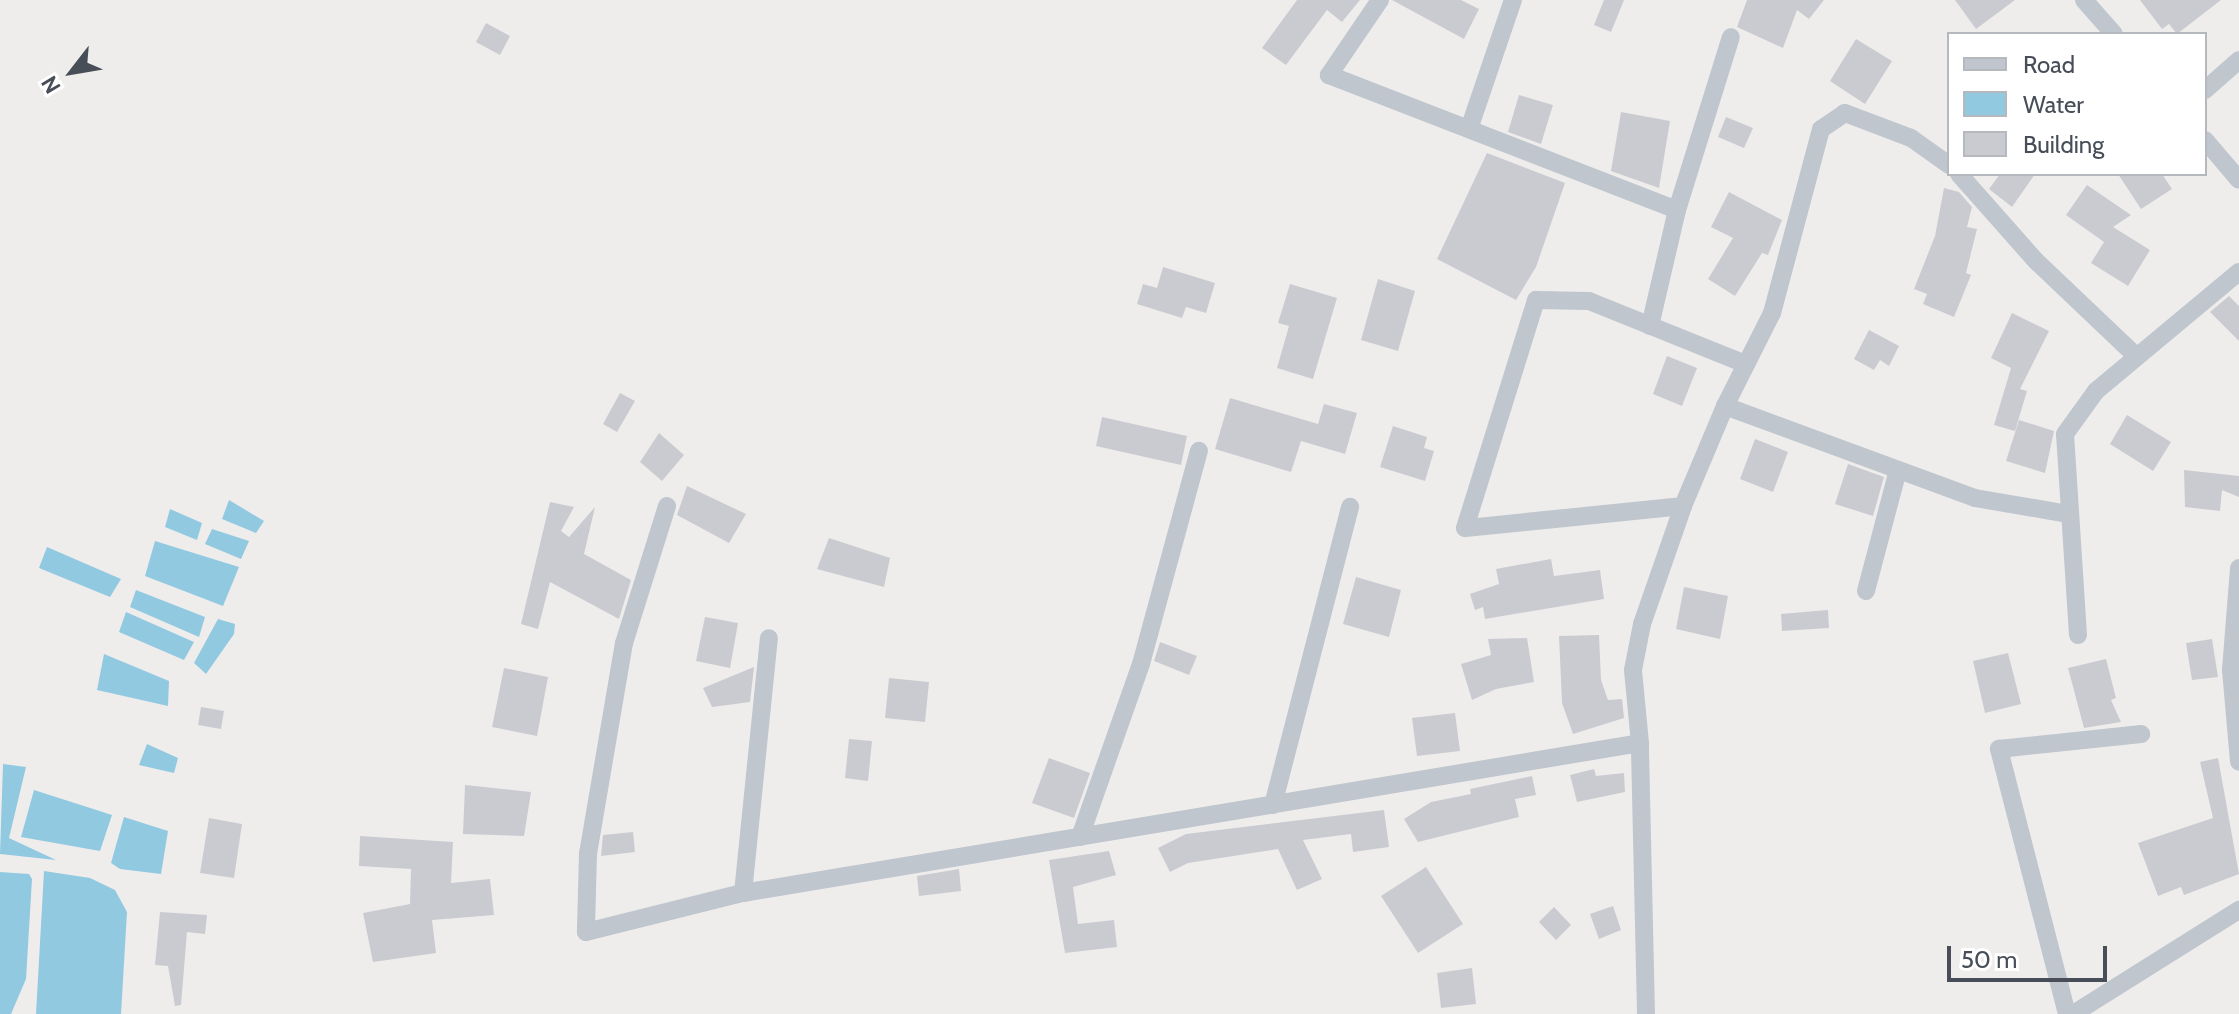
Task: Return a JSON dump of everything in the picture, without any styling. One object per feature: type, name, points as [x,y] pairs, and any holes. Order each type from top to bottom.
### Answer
[{"type":"street","points":[[1380,0],[1329,75],[1677,210]]},
{"type":"street","points":[[1469,129],[1513,0]]},
{"type":"street","points":[[2084,0],[2112,32]]},
{"type":"street","points":[[1650,326],[1677,210],[1731,37]]},
{"type":"street","points":[[2207,88],[2239,60]]},
{"type":"street","points":[[1645,1014],[1640,743],[1633,670],[1642,624],[1683,506],[1725,406],[1772,313],[1821,129],[1845,113],[1911,138],[1947,164]]},
{"type":"street","points":[[2207,142],[2239,180]]},
{"type":"street","points":[[1961,176],[2036,261],[2137,357]]},
{"type":"street","points":[[2078,635],[2065,434],[2096,391],[2239,272]]},
{"type":"street","points":[[1683,506],[1465,528],[1536,300],[1589,301],[1746,364]]},
{"type":"street","points":[[1725,406],[1975,498],[2069,514]]},
{"type":"street","points":[[1080,837],[1141,664],[1199,451]]},
{"type":"street","points":[[1866,591],[1898,470]]},
{"type":"street","points":[[667,506],[624,643],[588,853],[586,932],[743,893],[1640,743]]},
{"type":"street","points":[[1273,805],[1350,507]]},
{"type":"street","points":[[2239,568],[2231,670],[2239,762]]},
{"type":"street","points":[[743,893],[769,638]]},
{"type":"street","points":[[2141,734],[1999,749],[2070,1014],[2239,910]]},
{"type":"water","points":[[229,500],[264,521],[256,533],[222,519]]},
{"type":"water","points":[[170,509],[202,523],[197,540],[165,527]]},
{"type":"water","points":[[212,529],[249,541],[241,559],[205,544]]},
{"type":"water","points":[[155,541],[239,567],[223,606],[145,576]]},
{"type":"water","points":[[47,547],[121,579],[110,597],[39,568]]},
{"type":"water","points":[[136,590],[205,617],[199,637],[130,607]]},
{"type":"water","points":[[126,612],[194,642],[184,660],[119,632]]},
{"type":"water","points":[[218,619],[235,624],[234,634],[206,674],[194,663]]},
{"type":"water","points":[[104,654],[169,681],[168,706],[97,690]]},
{"type":"water","points":[[147,744],[178,758],[174,773],[139,765]]},
{"type":"water","points":[[3,764],[26,767],[9,838],[56,860],[0,854]]},
{"type":"water","points":[[34,790],[112,815],[100,851],[21,837]]},
{"type":"water","points":[[124,817],[168,831],[161,874],[120,869],[111,863]]},
{"type":"water","points":[[44,871],[90,878],[115,890],[127,912],[121,1014],[36,1014]]},
{"type":"water","points":[[0,872],[29,874],[32,879],[26,979],[11,1014],[0,1014]]},
{"type":"building","points":[[1297,0],[1360,0],[1342,22],[1327,10],[1286,65],[1262,48]]},
{"type":"building","points":[[1392,0],[1461,0],[1479,9],[1464,39]]},
{"type":"building","points":[[1604,0],[1624,0],[1611,32],[1594,25]]},
{"type":"building","points":[[1747,0],[1824,0],[1809,19],[1797,10],[1783,48],[1737,27]]},
{"type":"building","points":[[1955,0],[2015,0],[1976,29]]},
{"type":"building","points":[[2140,0],[2221,0],[2180,32],[2175,32],[2169,24],[2162,29]]},
{"type":"building","points":[[486,23],[510,36],[500,55],[476,42]]},
{"type":"building","points":[[1856,39],[1892,61],[1865,104],[1830,81]]},
{"type":"building","points":[[1519,95],[1553,105],[1541,144],[1508,132]]},
{"type":"building","points":[[1621,112],[1670,121],[1659,188],[1611,171]]},
{"type":"building","points":[[1726,117],[1753,128],[1744,148],[1718,137]]},
{"type":"building","points":[[1487,153],[1565,183],[1536,267],[1516,300],[1437,259]]},
{"type":"building","points":[[1999,176],[2034,176],[2012,207],[1989,189]]},
{"type":"building","points":[[2119,176],[2163,176],[2172,189],[2141,209]]},
{"type":"building","points":[[2087,185],[2131,215],[2113,227],[2150,250],[2128,286],[2091,263],[2104,242],[2066,215]]},
{"type":"building","points":[[1944,188],[1959,192],[1972,207],[1967,227],[1977,229],[1966,273],[1971,275],[1954,317],[1923,304],[1927,294],[1914,289],[1935,236]]},
{"type":"building","points":[[1729,192],[1782,220],[1768,255],[1762,253],[1735,296],[1708,279],[1733,238],[1711,227]]},
{"type":"building","points":[[1163,267],[1215,283],[1206,313],[1186,307],[1182,318],[1137,304],[1143,284],[1157,288]]},
{"type":"building","points":[[1378,279],[1415,291],[1398,351],[1361,340]]},
{"type":"building","points":[[1290,284],[1337,298],[1313,379],[1277,368],[1289,326],[1278,323]]},
{"type":"building","points":[[2229,296],[2239,306],[2239,341],[2210,312]]},
{"type":"building","points":[[2012,313],[2049,331],[2020,389],[2027,391],[2015,431],[1994,425],[2011,368],[1991,358]]},
{"type":"building","points":[[1869,330],[1899,346],[1889,366],[1880,360],[1874,370],[1854,359]]},
{"type":"building","points":[[1667,356],[1697,368],[1682,406],[1653,394]]},
{"type":"building","points":[[620,393],[635,401],[617,432],[603,424]]},
{"type":"building","points":[[1230,398],[1318,424],[1324,404],[1357,413],[1345,454],[1301,441],[1291,472],[1215,449]]},
{"type":"building","points":[[2127,415],[2171,442],[2153,471],[2110,444]]},
{"type":"building","points":[[1102,417],[1187,436],[1181,465],[1096,446]]},
{"type":"building","points":[[2019,420],[2054,431],[2045,473],[2006,461]]},
{"type":"building","points":[[1393,426],[1427,437],[1424,448],[1434,451],[1425,481],[1380,467]]},
{"type":"building","points":[[659,433],[684,455],[662,481],[640,462]]},
{"type":"building","points":[[1755,439],[1788,452],[1773,492],[1740,479]]},
{"type":"building","points":[[1848,464],[1884,477],[1873,516],[1835,504]]},
{"type":"building","points":[[2184,470],[2239,476],[2239,497],[2222,490],[2220,511],[2185,507]]},
{"type":"building","points":[[687,486],[746,514],[729,543],[677,515]]},
{"type":"building","points":[[550,502],[574,507],[561,531],[569,537],[595,507],[584,554],[631,580],[619,619],[550,582],[538,629],[521,624]]},
{"type":"building","points":[[829,538],[890,558],[884,587],[817,569]]},
{"type":"building","points":[[1551,559],[1554,576],[1600,570],[1604,599],[1485,619],[1483,607],[1475,610],[1470,594],[1499,584],[1496,569]]},
{"type":"building","points":[[1356,577],[1401,590],[1389,637],[1343,624]]},
{"type":"building","points":[[1684,587],[1728,596],[1720,639],[1676,629]]},
{"type":"building","points":[[1828,610],[1829,628],[1782,631],[1781,614]]},
{"type":"building","points":[[705,617],[738,623],[730,668],[696,661]]},
{"type":"building","points":[[1599,635],[1601,680],[1608,700],[1622,699],[1624,718],[1573,734],[1562,703],[1559,636]]},
{"type":"building","points":[[1527,638],[1534,682],[1496,689],[1472,700],[1461,664],[1491,655],[1488,639]]},
{"type":"building","points":[[2212,639],[2218,677],[2192,680],[2186,643]]},
{"type":"building","points":[[1160,642],[1197,656],[1189,675],[1154,661]]},
{"type":"building","points":[[2008,653],[2021,704],[1985,713],[1973,661]]},
{"type":"building","points":[[2106,659],[2116,698],[2111,700],[2121,722],[2084,728],[2068,668]]},
{"type":"building","points":[[754,667],[750,702],[712,707],[703,688]]},
{"type":"building","points":[[504,668],[548,677],[537,736],[492,727]]},
{"type":"building","points":[[889,678],[929,682],[925,722],[885,718]]},
{"type":"building","points":[[201,707],[224,711],[221,729],[198,725]]},
{"type":"building","points":[[1455,713],[1460,751],[1417,756],[1412,718]]},
{"type":"building","points":[[849,739],[872,741],[868,781],[845,778]]},
{"type":"building","points":[[1049,758],[1090,773],[1074,818],[1032,803]]},
{"type":"building","points":[[2218,758],[2239,874],[2184,895],[2181,887],[2158,896],[2138,843],[2213,818],[2200,762]]},
{"type":"building","points":[[1594,769],[1596,776],[1624,773],[1625,792],[1577,802],[1570,775]]},
{"type":"building","points":[[1532,776],[1536,795],[1515,799],[1519,817],[1418,842],[1404,819],[1431,802],[1471,794],[1470,789]]},
{"type":"building","points":[[465,785],[531,792],[524,836],[463,834]]},
{"type":"building","points":[[1384,810],[1389,847],[1353,852],[1351,834],[1303,840],[1322,879],[1297,890],[1278,849],[1188,863],[1170,872],[1158,848],[1186,834]]},
{"type":"building","points":[[209,818],[242,824],[234,878],[200,873]]},
{"type":"building","points":[[633,832],[635,852],[601,856],[603,835]]},
{"type":"building","points":[[360,836],[453,842],[451,883],[490,879],[494,915],[432,920],[436,953],[373,962],[363,913],[410,904],[411,869],[359,866]]},
{"type":"building","points":[[1109,851],[1116,875],[1073,887],[1078,924],[1114,920],[1117,947],[1065,953],[1049,860]]},
{"type":"building","points":[[1426,867],[1463,924],[1418,953],[1381,896]]},
{"type":"building","points":[[959,869],[961,891],[919,896],[917,876]]},
{"type":"building","points":[[1613,906],[1621,930],[1599,939],[1590,914]]},
{"type":"building","points":[[1554,907],[1571,925],[1556,940],[1539,922]]},
{"type":"building","points":[[160,912],[207,915],[205,934],[187,932],[181,1005],[175,1006],[168,966],[155,965]]},
{"type":"building","points":[[1472,968],[1476,1004],[1441,1008],[1437,973]]}]
